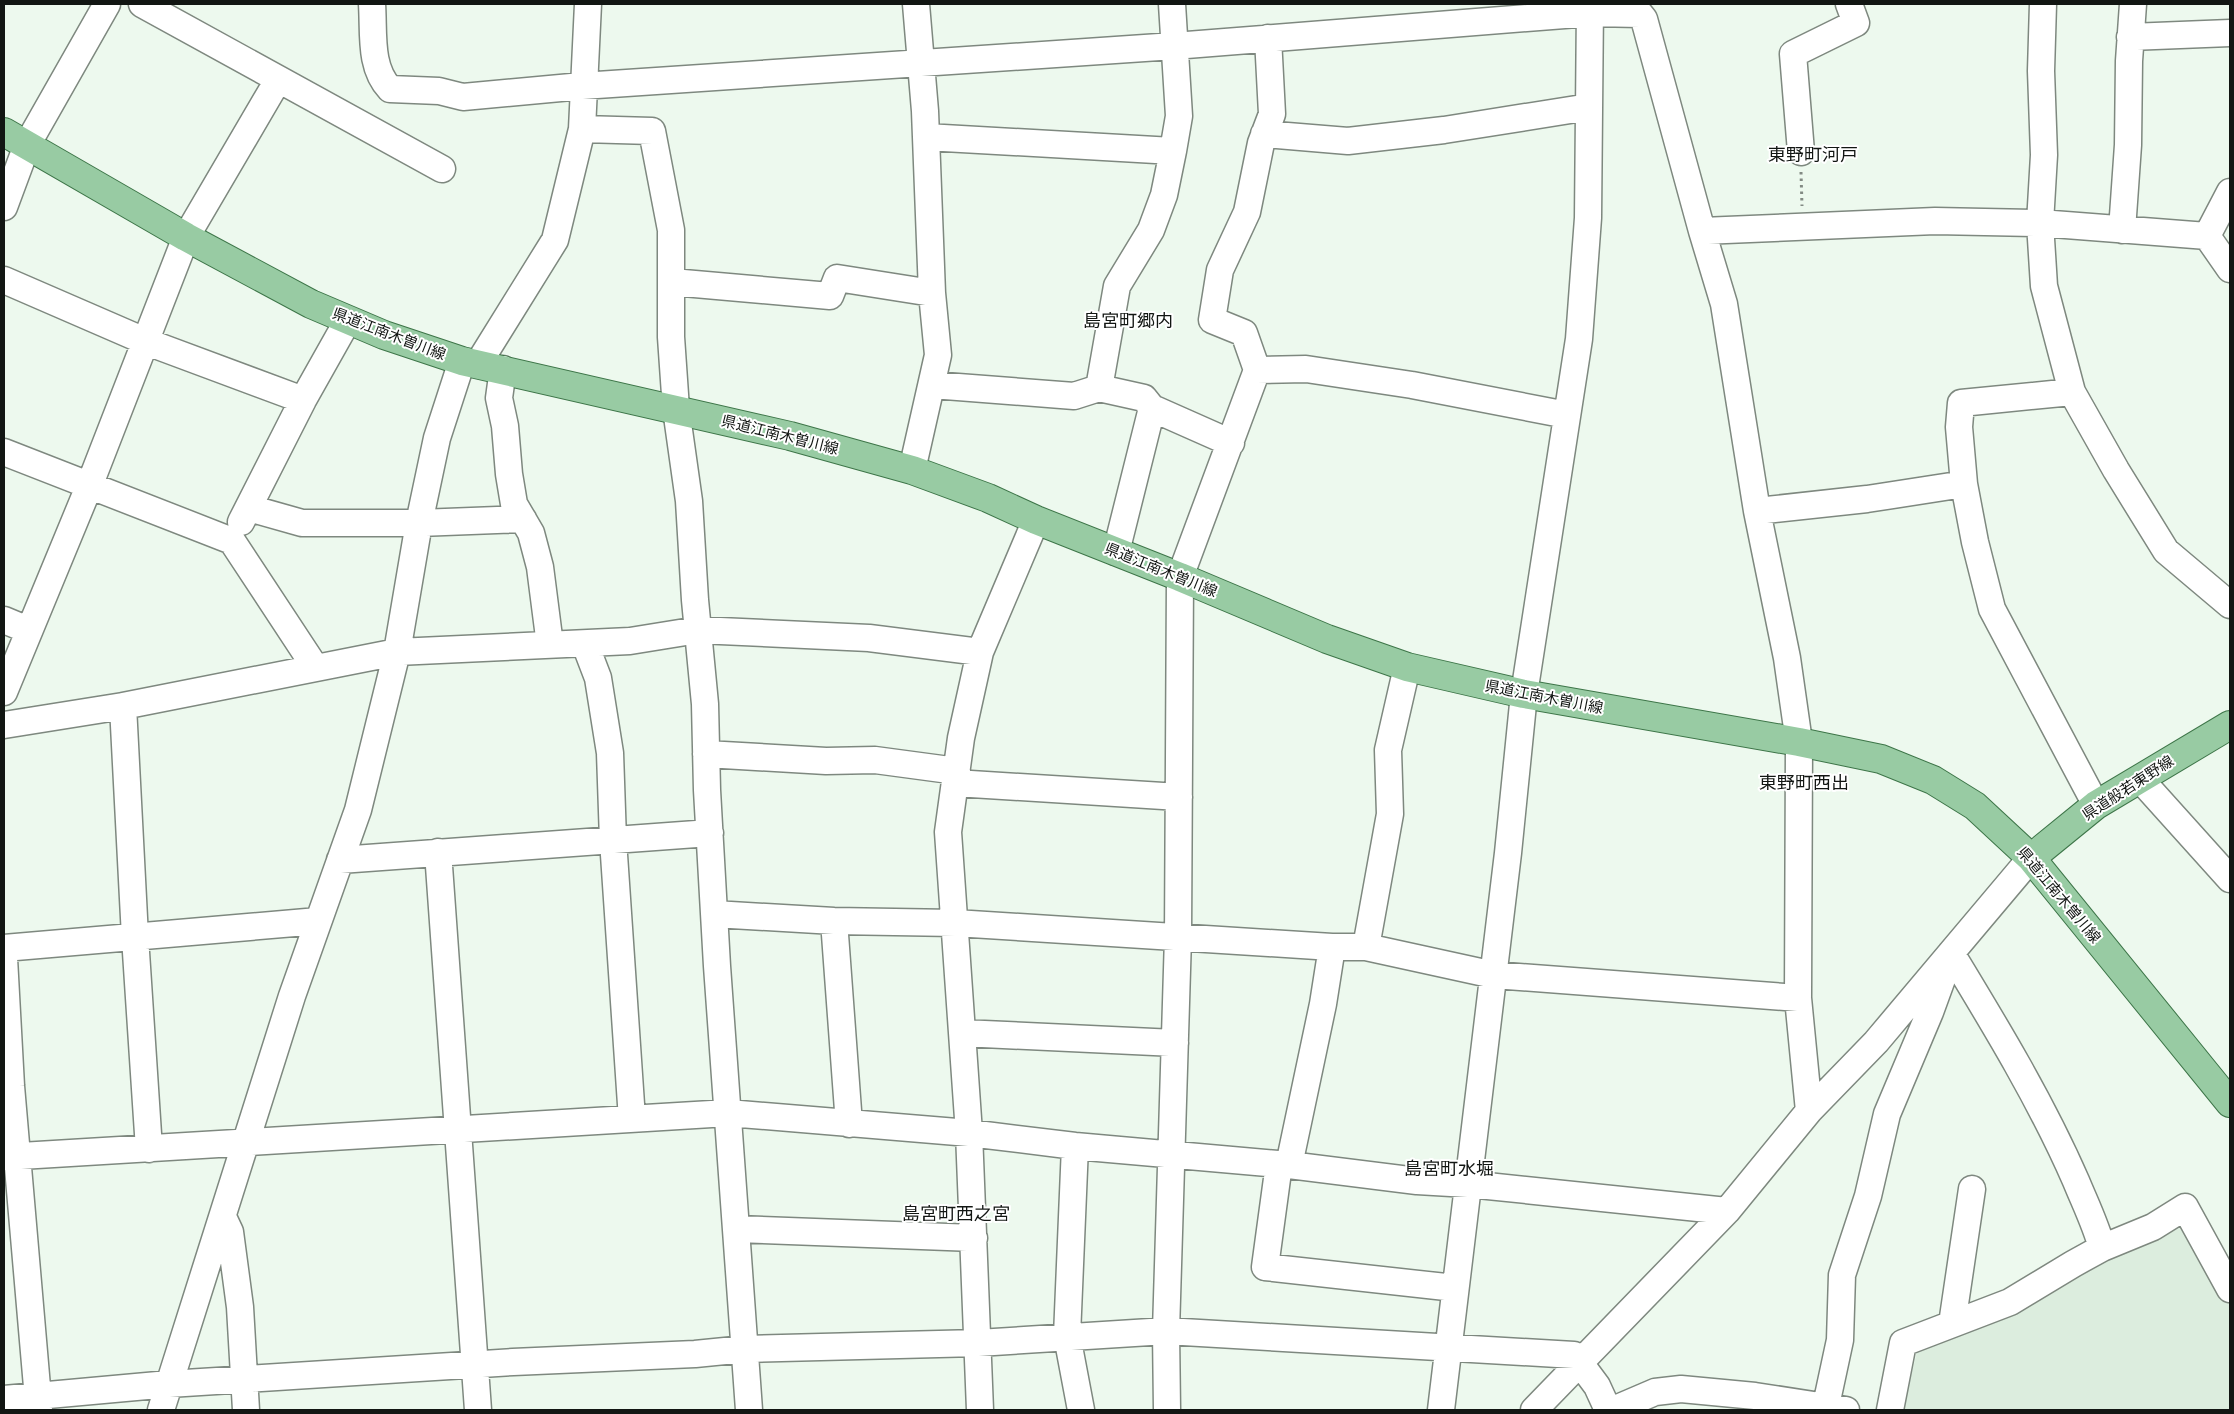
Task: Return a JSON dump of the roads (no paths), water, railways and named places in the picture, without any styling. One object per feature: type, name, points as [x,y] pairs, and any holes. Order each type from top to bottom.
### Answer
[{"type":"main road","name":"県道江南木曽川線","points":[[4,132],[186,237],[311,304],[384,335],[481,365],[790,436],[912,470],[988,498],[1036,520],[1180,577],[1327,639],[1407,667],[1524,694],[1799,742],[1882,759],[1932,780],[1975,806],[2031,858],[2230,1103]]},
{"type":"main road","name":"県道般若東野線","points":[[2031,858],[2096,805],[2230,725]]},
{"type":"street","points":[[4,207],[27,145],[107,4]]},
{"type":"street","points":[[142,4],[442,169]]},
{"type":"street","points":[[372,4],[376,65],[382,80],[390,89],[438,91],[463,97],[582,86],[1174,46],[1590,8],[1640,14],[1644,19],[1724,304],[1757,511],[1787,658],[1799,742],[1798,998],[1809,1111]]},
{"type":"street","points":[[161,1410],[247,1144],[292,996],[358,810],[397,652],[419,523],[437,438],[555,240],[582,129],[582,86],[588,4]]},
{"type":"street","points":[[912,470],[938,355],[932,293],[926,137],[916,4]]},
{"type":"street","points":[[1099,388],[1117,286],[1151,230],[1164,195],[1173,151],[1179,116],[1172,4]]},
{"type":"street","points":[[1801,152],[1793,54],[1856,24],[1849,4]]},
{"type":"street","points":[[2043,4],[2041,71],[2044,155],[2040,223],[2044,286],[2072,392],[2116,470],[2166,550],[2230,605]]},
{"type":"street","points":[[2122,230],[2128,145],[2130,37],[2133,4]]},
{"type":"street","points":[[1441,1410],[1494,975],[1524,694],[1579,339],[1587,227],[1590,8]]},
{"type":"street","points":[[2130,37],[2230,33]]},
{"type":"street","points":[[1167,1410],[1166,1331],[1178,937],[1180,577],[1257,370],[1244,334],[1212,320],[1220,270],[1247,212],[1264,134],[1272,114],[1268,38]]},
{"type":"street","points":[[4,692],[28,630],[90,484],[186,237],[278,80]]},
{"type":"street","points":[[1264,134],[1348,141],[1444,130],[1589,107]]},
{"type":"street","points":[[582,129],[652,131],[671,230],[671,337],[676,409],[689,501],[705,704],[714,914],[749,1410]]},
{"type":"street","points":[[926,137],[1173,151]]},
{"type":"street","points":[[2208,236],[2230,192]]},
{"type":"street","points":[[1702,231],[1935,221],[2040,223],[2208,236]]},
{"type":"street","points":[[2208,236],[2230,269]]},
{"type":"street","points":[[672,282],[830,296],[837,278],[932,293]]},
{"type":"street","points":[[4,280],[146,342],[303,400]]},
{"type":"street","points":[[232,541],[303,400],[348,320]]},
{"type":"street","points":[[481,365],[499,398],[505,426],[509,474],[514,504],[531,533],[540,567],[550,645]]},
{"type":"street","points":[[1257,370],[1306,369],[1412,385],[1567,415]]},
{"type":"street","points":[[932,385],[1074,396],[1099,388],[1144,398],[1152,408],[1231,443]]},
{"type":"street","points":[[2072,392],[1961,403],[1959,427],[1964,484],[1975,542],[1992,609],[2096,805]]},
{"type":"street","points":[[1116,552],[1152,408]]},
{"type":"street","points":[[4,452],[232,541],[315,667]]},
{"type":"street","points":[[1757,511],[1867,499],[1964,484]]},
{"type":"street","points":[[249,508],[302,523],[419,523],[523,519]]},
{"type":"street","points":[[980,1410],[969,1132],[948,832],[961,738],[980,652],[1036,520]]},
{"type":"street","points":[[4,620],[28,630]]},
{"type":"street","points":[[4,725],[123,706],[397,652],[630,641],[698,630],[869,638],[980,652]]},
{"type":"street","points":[[585,644],[598,678],[610,753],[613,840],[632,1119]]},
{"type":"street","points":[[1366,947],[1390,814],[1388,750],[1407,667]]},
{"type":"street","points":[[123,706],[134,937],[149,1149]]},
{"type":"street","points":[[706,754],[826,761],[875,760],[956,777],[1178,797]]},
{"type":"street","points":[[2140,779],[2230,879]]},
{"type":"street","points":[[340,860],[710,834]]},
{"type":"street","points":[[438,852],[478,1410]]},
{"type":"street","points":[[1534,1410],[1580,1365],[1727,1211],[1809,1111],[1876,1042],[2031,858]]},
{"type":"street","points":[[714,914],[834,921],[955,922],[1332,947],[1366,947],[1494,975],[1798,998]]},
{"type":"street","points":[[4,948],[318,921]]},
{"type":"street","points":[[834,921],[849,1124]]},
{"type":"street","points":[[1332,947],[1324,1004],[1284,1165],[1265,1267],[1455,1288]]},
{"type":"street","points":[[1951,953],[2031,1089],[2065,1155],[2098,1232],[2102,1248]]},
{"type":"street","points":[[1613,1410],[1654,1392],[1681,1389],[1755,1396],[1832,1409],[1840,1340],[1842,1275],[1868,1196],[1887,1114],[1930,1012],[1951,953]]},
{"type":"street","points":[[4,958],[10,1157],[38,1404]]},
{"type":"street","points":[[962,1032],[1175,1043]]},
{"type":"street","points":[[10,1157],[247,1144],[459,1128],[728,1113],[969,1132],[1075,1146],[1284,1165],[1417,1181],[1468,1184],[1727,1211]]},
{"type":"street","points":[[1075,1146],[1067,1336],[1081,1410]]},
{"type":"street","points":[[1952,1324],[1972,1189]]},
{"type":"street","points":[[1890,1410],[1903,1343],[2010,1302],[2102,1248],[2153,1227],[2185,1208],[2230,1289]]},
{"type":"street","points":[[223,1216],[230,1232],[240,1307],[246,1410]]},
{"type":"street","points":[[737,1229],[974,1238]]},
{"type":"street","points":[[4,1400],[38,1404],[169,1384],[475,1365],[695,1354],[745,1349],[978,1343],[1166,1331],[1574,1355],[1597,1386],[1608,1410]]},
{"type":"district","name":"東野町河戸","points":[[1813,155]]},
{"type":"district","name":"島宮町郷内","points":[[1128,321]]},
{"type":"district","name":"東野町西出","points":[[1804,783]]},
{"type":"district","name":"島宮町水堀","points":[[1449,1169]]},
{"type":"district","name":"島宮町西之宮","points":[[956,1214]]}]
